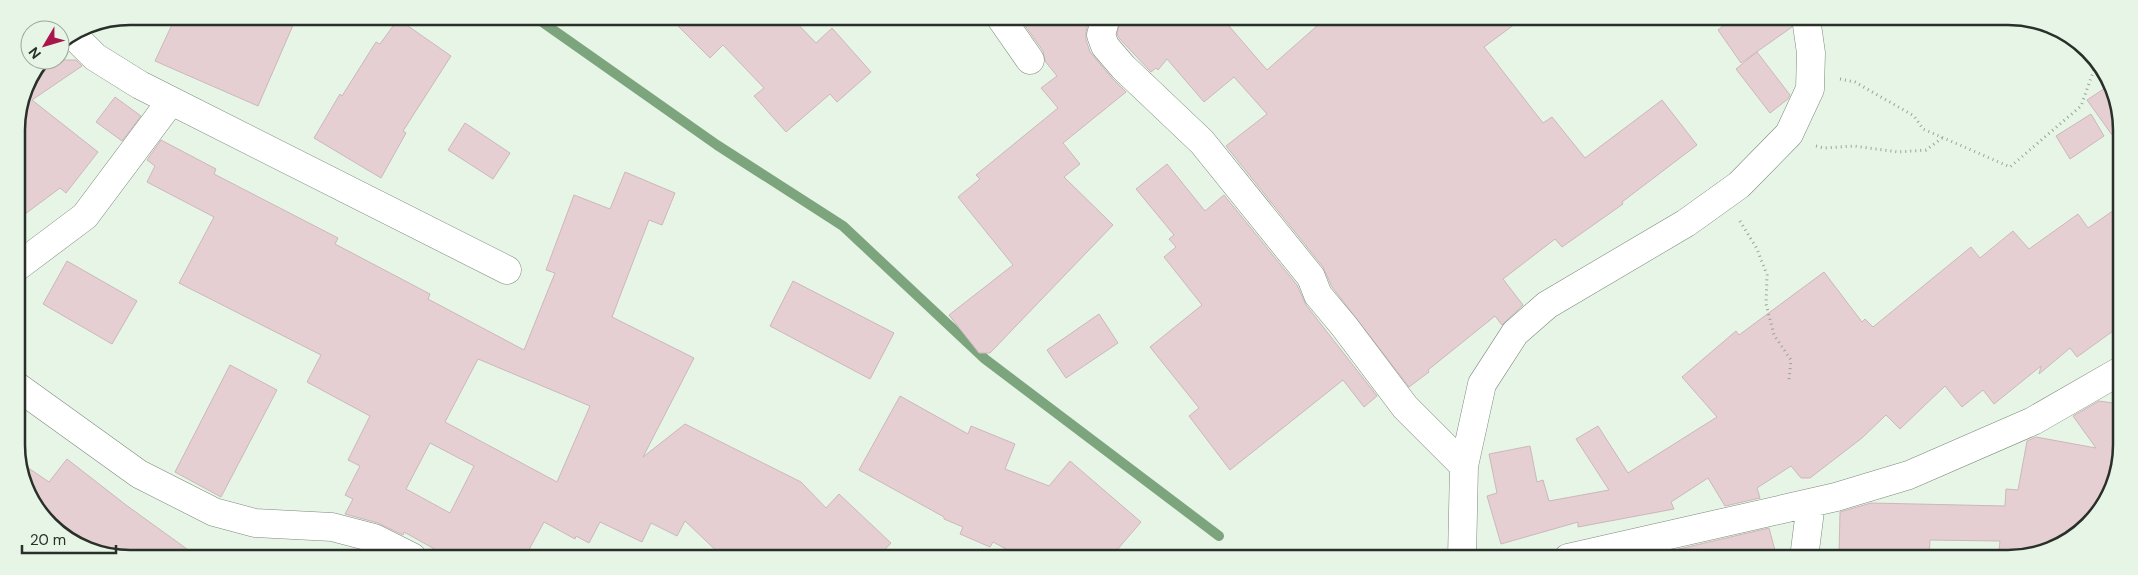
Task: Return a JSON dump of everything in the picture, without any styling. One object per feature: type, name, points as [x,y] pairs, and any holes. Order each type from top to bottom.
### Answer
[{"type":"street","points":[[1006,25],[1030,60]]},
{"type":"street","points":[[1104,25],[1101,35],[1104,46],[1123,67],[1202,142],[1311,278],[1318,295],[1344,326],[1405,407],[1464,466]]},
{"type":"street","points":[[1462,550],[1464,466],[1482,384],[1514,333],[1547,306],[1686,223],[1739,185],[1789,134],[1810,89],[1810,53],[1807,25]]},
{"type":"street","points":[[77,39],[95,57],[140,85],[508,270]]},
{"type":"street","points":[[25,261],[84,216],[171,101]]},
{"type":"street","points":[[1603,550],[1836,498],[1918,471],[2033,421],[2113,375]]},
{"type":"street","points":[[25,393],[139,474],[214,512],[255,523],[332,527],[374,538],[398,550]]},
{"type":"street","points":[[1805,550],[1811,503]]},
{"type":"path","points":[[1810,89],[1833,78],[1855,82],[1914,116],[1923,129],[2010,167],[2081,106],[2094,70]]},
{"type":"path","points":[[1789,134],[1802,143],[1824,148],[1854,146],[1898,152],[1926,150],[1942,138]]},
{"type":"path","points":[[1726,194],[1757,249],[1767,275],[1766,304],[1774,336],[1791,360],[1789,380]]},
{"type":"building","points":[[172,25],[293,25],[258,106],[155,61]]},
{"type":"building","points":[[394,25],[407,25],[451,56],[403,131],[406,133],[381,178],[314,138],[340,94],[342,96],[376,42],[380,44]]},
{"type":"building","points":[[677,25],[799,25],[816,43],[832,28],[871,72],[837,102],[830,94],[786,132],[754,96],[764,88],[723,45],[710,58]]},
{"type":"building","points":[[1025,25],[1088,25],[1086,40],[1090,52],[1126,92],[1063,143],[1080,164],[1064,177],[1113,225],[990,353],[979,353],[949,315],[1013,265],[958,197],[980,179],[976,175],[1058,108],[1041,88],[1057,76],[1045,61],[1043,51]]},
{"type":"building","points":[[1119,25],[1228,25],[1267,70],[1318,25],[1514,25],[1484,47],[1543,123],[1552,117],[1585,158],[1662,100],[1697,145],[1622,202],[1623,204],[1562,247],[1555,239],[1503,279],[1523,305],[1502,325],[1495,316],[1409,387],[1332,287],[1323,267],[1226,146],[1267,114],[1234,77],[1204,102],[1167,59],[1158,70],[1156,68],[1151,72],[1117,34]]},
{"type":"building","points":[[1725,25],[1792,25],[1792,27],[1741,63],[1718,30]]},
{"type":"building","points":[[1757,52],[1790,95],[1788,99],[1770,113],[1736,69]]},
{"type":"building","points":[[70,60],[76,60],[82,66],[32,100],[98,152],[66,193],[60,188],[25,214],[25,123],[33,90],[44,70],[70,70]]},
{"type":"building","points":[[2104,89],[2111,110],[2113,136],[2087,100]]},
{"type":"building","points":[[115,97],[141,116],[122,141],[96,122]]},
{"type":"building","points":[[2091,114],[2104,136],[2070,159],[2056,136]]},
{"type":"building","points":[[465,123],[510,153],[493,179],[448,150]]},
{"type":"building","points":[[161,140],[216,169],[214,174],[338,238],[335,244],[430,294],[428,299],[524,350],[555,273],[546,270],[574,195],[610,209],[625,172],[675,193],[662,225],[649,220],[612,317],[694,358],[643,457],[685,424],[801,482],[826,508],[839,494],[891,543],[884,550],[716,550],[685,521],[677,536],[651,523],[642,542],[600,522],[589,543],[576,536],[575,539],[544,522],[529,550],[436,550],[404,532],[403,535],[378,523],[345,514],[353,499],[345,495],[360,466],[348,460],[370,416],[307,382],[321,355],[179,283],[214,217],[147,182],[155,166],[147,160]],"holes":[[[478,359],[590,406],[557,482],[445,422]],[[430,443],[474,466],[450,513],[406,489]]]},
{"type":"building","points":[[1167,164],[1205,211],[1224,195],[1297,285],[1306,305],[1377,396],[1364,407],[1343,380],[1230,470],[1189,416],[1199,408],[1150,347],[1202,305],[1164,257],[1176,247],[1169,239],[1174,235],[1136,189]]},
{"type":"building","points":[[2113,211],[2113,331],[2077,357],[2070,348],[2039,374],[2041,366],[1994,404],[1983,390],[1962,407],[1945,386],[1900,429],[1886,415],[1862,438],[1810,478],[1801,478],[1791,466],[1757,488],[1760,498],[1725,506],[1708,478],[1671,502],[1674,509],[1578,527],[1578,522],[1501,544],[1487,496],[1497,493],[1489,454],[1530,446],[1537,482],[1543,480],[1549,501],[1609,490],[1576,439],[1598,426],[1628,473],[1717,417],[1682,377],[1736,331],[1739,335],[1824,272],[1862,322],[1865,319],[1873,327],[1971,247],[1980,258],[2013,231],[2029,249],[2078,214],[2088,228]]},
{"type":"building","points":[[67,261],[137,301],[112,344],[43,304]]},
{"type":"building","points":[[793,281],[894,333],[870,379],[770,326]]},
{"type":"building","points":[[1099,314],[1118,343],[1066,378],[1047,350]]},
{"type":"building","points":[[230,365],[277,390],[221,497],[175,472]]},
{"type":"building","points":[[900,396],[968,434],[971,426],[1015,444],[1005,469],[1049,486],[1070,461],[1141,522],[1117,550],[1008,550],[993,542],[990,547],[960,534],[963,527],[944,519],[944,517],[859,470]]},
{"type":"building","points":[[2099,401],[2113,403],[2113,452],[2107,479],[2099,498],[2077,524],[2060,536],[2048,542],[2015,550],[1999,550],[2000,541],[1930,540],[1929,550],[1839,550],[1840,512],[1871,503],[2005,506],[2006,489],[2018,490],[2027,441],[2036,437],[2096,448],[2073,416]]},
{"type":"building","points":[[67,459],[188,550],[116,549],[90,542],[77,536],[47,509],[36,491],[28,468],[49,482]]},
{"type":"building","points":[[1769,528],[1775,550],[1675,550]]},
{"type":"waterway","points":[[546,25],[717,145],[843,226],[985,359],[1219,536]]}]
